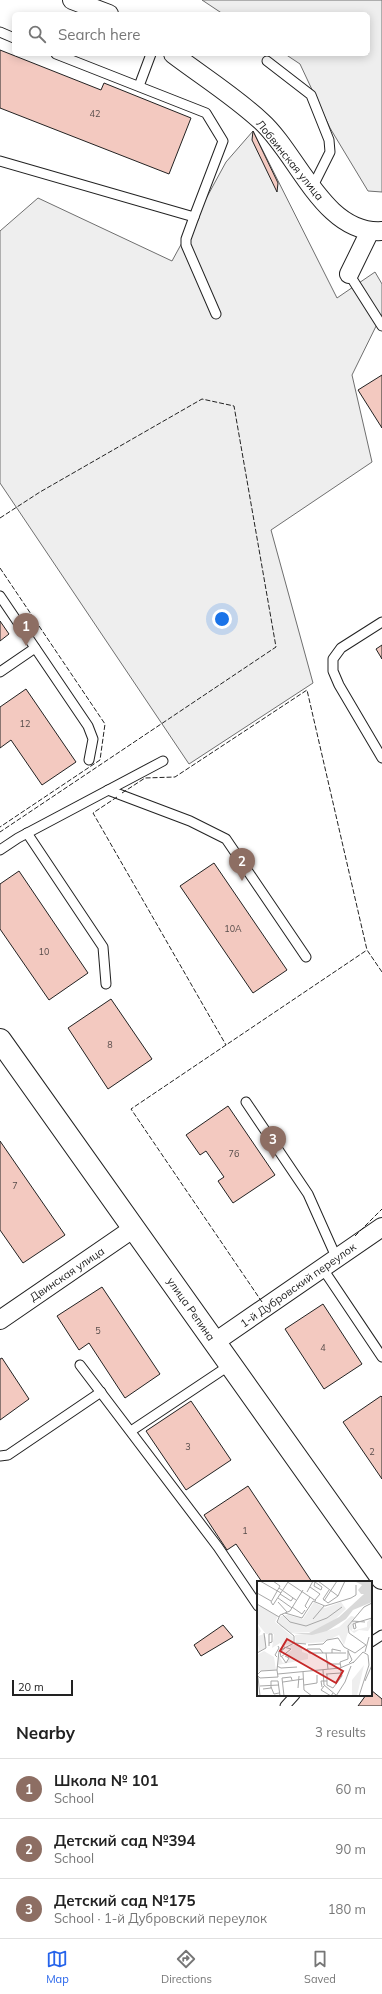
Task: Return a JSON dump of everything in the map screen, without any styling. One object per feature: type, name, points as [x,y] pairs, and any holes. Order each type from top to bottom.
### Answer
[{"type":"main road","name":"улица Репина","points":[[0,1040],[382,1578]]},
{"type":"street","points":[[72,0],[104,12]]},
{"type":"street","name":"Лобвинская улица","points":[[177,56],[262,121],[327,206],[348,224],[376,231]]},
{"type":"street","points":[[349,274],[376,231]]},
{"type":"street","name":"1-й Дубровский переулок","points":[[215,1342],[382,1227]]},
{"type":"street","name":"Двинская улица","points":[[0,1320],[134,1228]]},
{"type":"lane","points":[[0,32],[12,37]]},
{"type":"lane","points":[[61,56],[206,113],[223,141],[186,239],[186,245],[216,314]]},
{"type":"lane","points":[[139,86],[150,56]]},
{"type":"lane","points":[[267,61],[311,95],[329,140],[330,152],[313,186]]},
{"type":"lane","points":[[0,161],[194,217]]},
{"type":"lane","points":[[349,274],[382,326]]},
{"type":"lane","points":[[0,596],[91,732],[93,739],[89,760]]},
{"type":"lane","points":[[382,622],[341,648],[333,659],[332,671],[382,758]]},
{"type":"lane","points":[[0,672],[35,648]]},
{"type":"lane","points":[[0,850],[26,833],[163,761]]},
{"type":"lane","points":[[108,790],[190,821],[226,839],[306,957]]},
{"type":"lane","points":[[26,833],[103,947],[106,984]]},
{"type":"lane","points":[[246,1102],[308,1194],[337,1259]]},
{"type":"lane","points":[[323,1269],[382,1357]]},
{"type":"lane","points":[[80,1365],[218,1547],[257,1605]]},
{"type":"lane","points":[[131,1432],[230,1365]]},
{"type":"lane","points":[[0,1456],[8,1455],[101,1392]]},
{"type":"lane","points":[[372,1641],[382,1635]]},
{"type":"lane","points":[[285,1706],[294,1696]]},
{"type":"shaded area","points":[[202,0],[382,0],[382,192],[368,191],[330,128],[300,64],[288,56],[370,56],[370,12],[220,12]]},
{"type":"shaded area","points":[[253,131],[337,298],[375,272],[382,284],[382,314],[352,375],[372,462],[271,530],[313,683],[189,764],[0,483],[0,231],[38,198],[172,261],[226,162]]},
{"type":"building","points":[[0,50],[101,90],[104,83],[191,118],[169,174],[0,108]]},
{"type":"building","points":[[253,131],[278,183],[277,192],[252,140]]},
{"type":"building","points":[[382,375],[382,428],[358,390]]},
{"type":"building","points":[[0,621],[9,634],[0,641]]},
{"type":"building","points":[[382,645],[382,659],[376,649]]},
{"type":"building","points":[[26,689],[76,762],[42,785],[11,740],[0,748],[0,707]]},
{"type":"building","points":[[214,863],[287,970],[253,993],[180,886]]},
{"type":"building","points":[[19,871],[88,973],[49,1000],[0,929],[0,884]]},
{"type":"building","points":[[111,999],[152,1059],[108,1089],[68,1028]]},
{"type":"building","points":[[228,1106],[275,1175],[233,1203],[218,1181],[224,1177],[206,1151],[200,1155],[186,1135]]},
{"type":"building","points":[[0,1141],[65,1235],[23,1263],[0,1230]]},
{"type":"building","points":[[102,1287],[160,1374],[125,1398],[89,1343],[79,1350],[57,1316]]},
{"type":"building","points":[[323,1304],[362,1364],[324,1389],[285,1329]]},
{"type":"building","points":[[2,1358],[29,1399],[0,1420],[0,1359]]},
{"type":"building","points":[[381,1396],[382,1397],[382,1479],[343,1422]]},
{"type":"building","points":[[191,1401],[231,1460],[186,1490],[146,1431]]},
{"type":"building","points":[[248,1486],[311,1581],[261,1581],[236,1544],[227,1550],[204,1515]]},
{"type":"building","points":[[223,1625],[233,1637],[201,1656],[194,1645]]},
{"type":"building","points":[[372,1691],[382,1699],[382,1706],[358,1706],[365,1696],[372,1696]]},
{"type":"fence","points":[[0,518],[40,492],[202,399],[234,406],[276,647],[0,832]]},
{"type":"fence","points":[[0,568],[105,724],[100,760],[0,827]]},
{"type":"fence","points":[[122,793],[145,778],[175,777],[307,690],[367,950],[382,972]]},
{"type":"fence","points":[[117,797],[93,813],[226,1045]]},
{"type":"fence","points":[[262,1302],[131,1109],[367,950]]},
{"type":"fence","points":[[355,1236],[382,1209]]},
{"type":"place","name":"Школа № 101","points":[[26,646]]},
{"type":"place","name":"Детский сад №394","points":[[242,881]]},
{"type":"place","name":"Детский сад №175","points":[[273,1159]]}]
